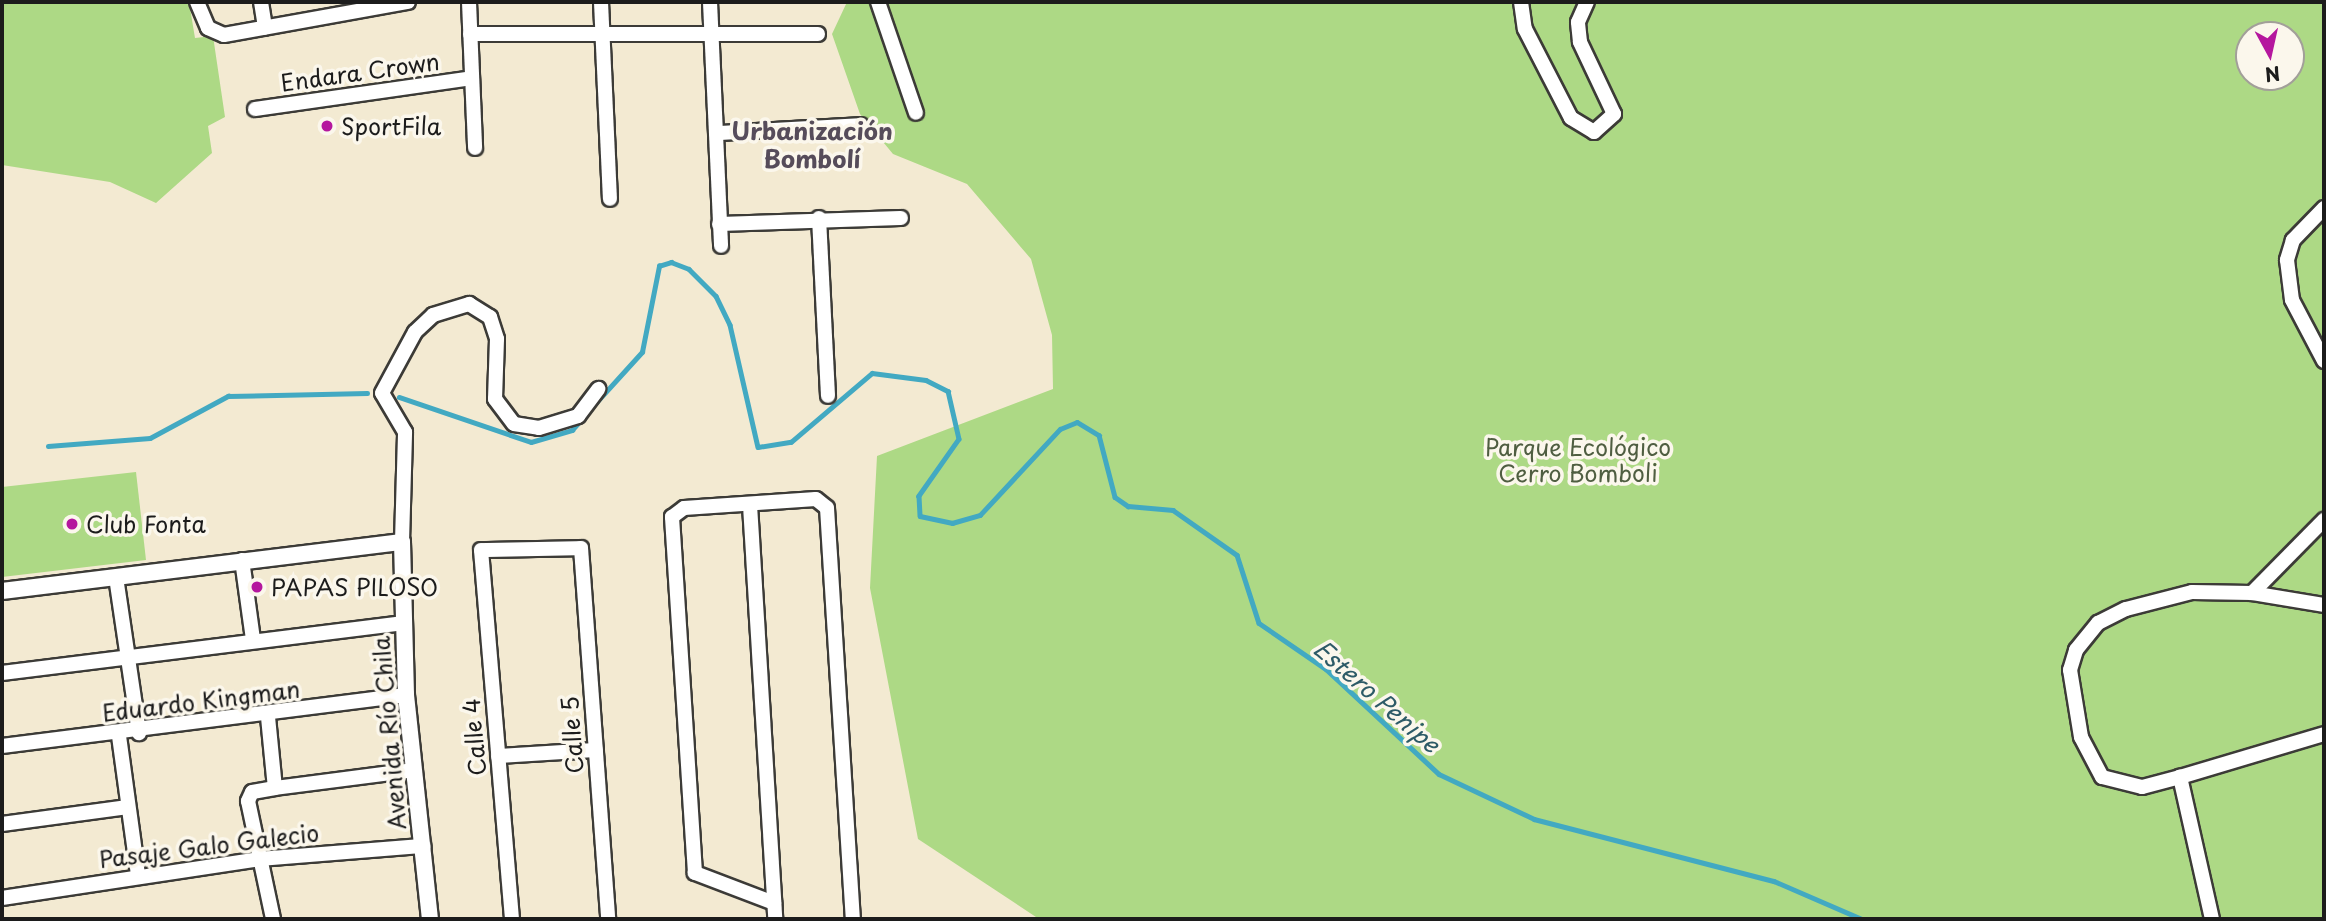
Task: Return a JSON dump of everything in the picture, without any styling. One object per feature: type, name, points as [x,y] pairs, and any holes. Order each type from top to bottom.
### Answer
[{"type":"street","points":[[197,2],[214,33],[265,28],[408,2]]},
{"type":"street","points":[[261,2],[265,28]]},
{"type":"street","points":[[469,2],[475,148]]},
{"type":"street","points":[[601,2],[610,199]]},
{"type":"street","points":[[710,2],[721,246]]},
{"type":"street","points":[[878,2],[916,113]]},
{"type":"street","points":[[1521,2],[1525,29],[1571,118],[1594,132],[1614,114],[1580,42],[1578,22],[1587,2]]},
{"type":"street","points":[[470,34],[603,30],[818,34]]},
{"type":"street","name":"Endara Crown","points":[[255,109],[472,78]]},
{"type":"street","points":[[718,133],[861,125]]},
{"type":"street","points":[[2324,208],[2293,240],[2287,260],[2292,300],[2324,361]]},
{"type":"street","points":[[719,224],[819,218],[901,218]]},
{"type":"street","points":[[819,218],[828,396]]},
{"type":"street","points":[[2,591],[402,542],[405,432],[382,393],[415,332],[433,315],[469,304],[490,317],[497,339],[495,399],[514,424],[539,428],[570,419],[598,389]]},
{"type":"street","points":[[774,903],[695,873],[672,517],[684,508],[816,499],[827,508],[853,919]]},
{"type":"street","points":[[750,505],[775,919]]},
{"type":"street","points":[[2252,593],[2324,520]]},
{"type":"street","name":"Avenida Río Chila","points":[[402,542],[402,623],[406,695],[430,919]]},
{"type":"street","name":"Calle 5","points":[[481,550],[581,548],[608,919]]},
{"type":"street","name":"Calle 4","points":[[481,550],[512,919]]},
{"type":"street","points":[[242,560],[253,639]]},
{"type":"street","points":[[116,577],[124,656],[139,733]]},
{"type":"street","points":[[2324,605],[2252,593],[2163,596],[2098,623],[2076,650],[2071,699],[2102,777],[2142,788],[2324,734]]},
{"type":"street","points":[[2,673],[253,639],[402,623]]},
{"type":"street","name":"Eduardo Kingman","points":[[2,746],[119,736],[268,717],[406,695]]},
{"type":"street","points":[[268,717],[275,789]]},
{"type":"street","points":[[119,736],[138,875]]},
{"type":"street","points":[[498,756],[596,750]]},
{"type":"street","points":[[273,919],[249,797],[275,789],[413,770]]},
{"type":"street","points":[[2180,777],[2212,919]]},
{"type":"street","points":[[2,824],[128,807]]},
{"type":"street","name":"Pasaje Galo Galecio","points":[[2,898],[138,875],[260,859],[423,846]]},
{"type":"green space","points":[[2,2],[189,2],[195,38],[213,36],[225,117],[208,126],[212,153],[156,203],[110,182],[2,165]]},
{"type":"green space","name":"Parque Ecológico Cerro Bomboli","points":[[847,2],[2324,2],[2324,919],[1039,919],[918,839],[870,588],[877,456],[1053,389],[1052,335],[1031,259],[967,184],[893,154],[860,114],[832,34]]},
{"type":"green space","name":"Club Fonta","points":[[136,472],[146,560],[2,577],[2,487]]},
{"type":"waterway","name":"Estero Penipe","points":[[593,406],[642,352],[659,266],[671,262],[689,269],[716,296],[730,325],[758,447],[791,442],[872,373],[926,380],[948,391],[959,439],[919,496],[920,516],[952,523],[980,515],[1060,429],[1077,422],[1099,435],[1115,497],[1128,506],[1173,510],[1237,555],[1259,623],[1326,669],[1439,774],[1534,819],[1774,881],[1862,919]]},
{"type":"waterway","name":"Estero Penipe","points":[[48,446],[150,438],[228,396],[367,393]]},
{"type":"waterway","name":"Estero Penipe","points":[[399,397],[531,442],[572,430],[580,421]]},
{"type":"place","name":"SportFila","points":[[327,126]]},
{"type":"place","name":"Club Fonta","points":[[72,524]]},
{"type":"place","name":"PAPAS PILOSO","points":[[257,587]]},
{"type":"district","name":"Urbanización Bombolí","points":[[812,145]]}]
